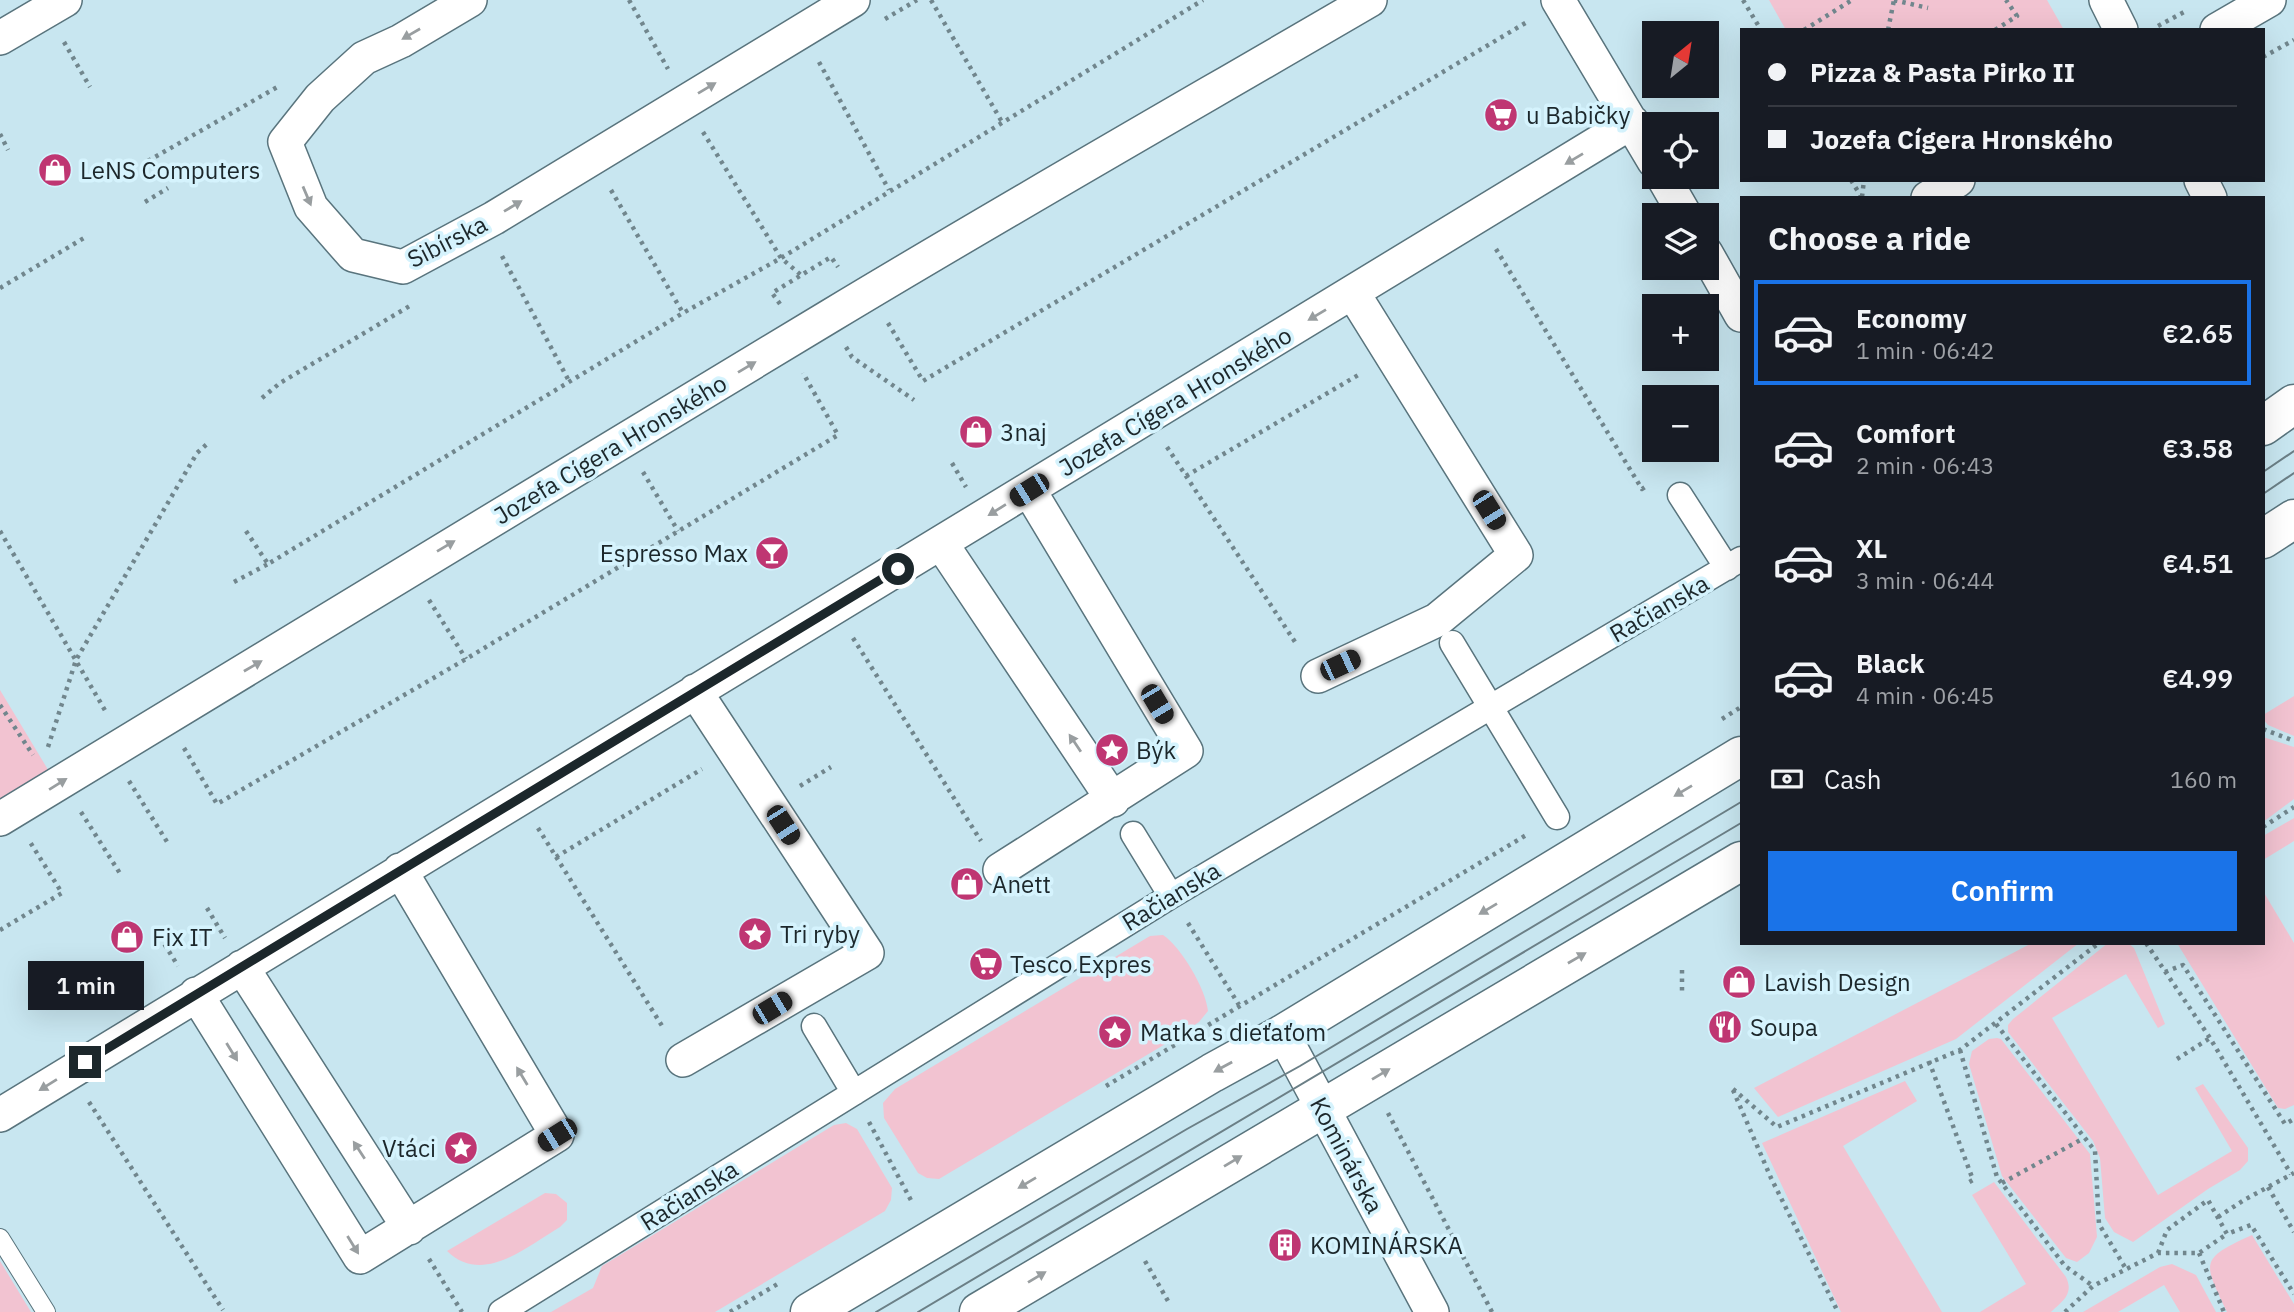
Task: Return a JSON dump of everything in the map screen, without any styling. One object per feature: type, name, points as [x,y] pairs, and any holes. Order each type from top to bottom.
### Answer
[{"type":"main road","points":[[2265,425],[2294,404]]},
{"type":"main road","points":[[2265,538],[2294,519]]},
{"type":"main road","points":[[810,1312],[1212,1073],[1283,1034],[1740,757]]},
{"type":"main road","points":[[979,1312],[1740,862]]},
{"type":"street","name":"Sibírska","points":[[470,0],[401,41],[363,58],[320,98],[285,142],[311,207],[354,255],[403,267],[494,218],[853,0]]},
{"type":"street","name":"Jozefa Cígera Hronského","points":[[12,827],[136,734],[251,668],[410,568],[828,317],[1370,0]]},
{"type":"street","points":[[1558,0],[1642,140]]},
{"type":"street","points":[[2106,0],[2120,28]]},
{"type":"street","points":[[2220,28],[2269,0]]},
{"type":"street","points":[[0,38],[56,6]]},
{"type":"street","name":"Jozefa Cígera Hronského","points":[[0,1115],[1632,122]]},
{"type":"street","points":[[1931,196],[1955,182]]},
{"type":"street","points":[[1719,276],[1740,312]]},
{"type":"street","points":[[1318,676],[1437,620],[1516,555],[1353,293]]},
{"type":"street","points":[[1000,870],[1186,751],[1029,490]]},
{"type":"street","points":[[1680,495],[1734,564]]},
{"type":"street","points":[[941,544],[1113,800]]},
{"type":"street","name":"Račianska","points":[[501,1312],[1171,896],[1734,564]]},
{"type":"street","points":[[1452,643],[1557,817]]},
{"type":"street","points":[[683,1060],[867,953],[695,691]]},
{"type":"street","points":[[1133,834],[1171,896]]},
{"type":"street","points":[[196,994],[360,1257],[409,1228],[557,1135],[400,870]]},
{"type":"street","points":[[242,967],[409,1228]]},
{"type":"street","points":[[814,1026],[854,1093]]},
{"type":"street","name":"Kominárska","points":[[1283,1034],[1432,1312]]},
{"type":"lane","points":[[0,1238],[46,1312]]},
{"type":"path","points":[[629,0],[686,101],[781,258],[801,275]]},
{"type":"path","points":[[930,0],[1002,122]]},
{"type":"path","points":[[234,582],[683,313],[781,258],[1203,0]]},
{"type":"path","points":[[1743,0],[1760,28]]},
{"type":"path","points":[[1807,28],[1852,0]]},
{"type":"path","points":[[1888,28],[1894,0],[1928,8]]},
{"type":"path","points":[[1998,28],[2017,16],[2006,0]]},
{"type":"path","points":[[56,6],[90,87]]},
{"type":"path","points":[[2155,28],[2195,6]]},
{"type":"path","points":[[887,322],[923,382],[1528,22]]},
{"type":"path","points":[[2265,56],[2294,40]]},
{"type":"path","points":[[817,59],[889,190]]},
{"type":"path","points":[[0,134],[8,150]]},
{"type":"path","points":[[608,186],[683,313]]},
{"type":"path","points":[[145,202],[168,188]]},
{"type":"path","points":[[1477,218],[1642,489],[1651,484]]},
{"type":"path","points":[[0,288],[84,238]]},
{"type":"path","points":[[500,252],[569,381]]},
{"type":"path","points":[[779,304],[772,293],[831,257],[838,267]]},
{"type":"path","points":[[1185,476],[1392,355]]},
{"type":"path","points":[[852,358],[914,400]]},
{"type":"path","points":[[183,745],[217,804],[466,659],[838,435],[797,362]]},
{"type":"path","points":[[1147,417],[1318,676]]},
{"type":"path","points":[[624,441],[678,531]]},
{"type":"path","points":[[45,755],[76,660],[197,453],[207,444]]},
{"type":"path","points":[[0,531],[107,713]]},
{"type":"path","points":[[246,531],[268,564]]},
{"type":"path","points":[[410,568],[466,659]]},
{"type":"path","points":[[834,608],[1000,870]]},
{"type":"path","points":[[0,705],[34,757]]},
{"type":"path","points":[[1718,721],[1740,708]]},
{"type":"path","points":[[2265,730],[2294,741]]},
{"type":"path","points":[[556,857],[734,750]]},
{"type":"path","points":[[133,787],[169,845]]},
{"type":"path","points":[[520,798],[683,1060]]},
{"type":"path","points":[[77,805],[121,875]]},
{"type":"path","points":[[2265,826],[2294,807]]},
{"type":"path","points":[[1189,1035],[1557,817]]},
{"type":"path","points":[[0,930],[62,892],[12,827]]},
{"type":"path","points":[[1171,896],[1239,1005]]},
{"type":"path","points":[[1838,1312],[1771,1178],[1733,1089],[1777,1127],[1960,1049],[2096,945]]},
{"type":"path","points":[[2147,945],[2210,1038],[2292,1174],[2218,1217]]},
{"type":"path","points":[[2165,972],[2183,965],[2285,1124],[2294,1119]]},
{"type":"path","points":[[1682,970],[1682,993]]},
{"type":"path","points":[[1996,1024],[2095,1151],[2099,1224],[2126,1269]]},
{"type":"path","points":[[2177,1059],[2210,1038]]},
{"type":"path","points":[[1960,1049],[1997,1177],[2064,1266],[2093,1286]]},
{"type":"path","points":[[1929,1061],[1973,1180],[1966,1184]]},
{"type":"path","points":[[69,1072],[223,1310]]},
{"type":"path","points":[[854,1093],[913,1204]]},
{"type":"path","points":[[1387,1112],[1492,1312]]},
{"type":"path","points":[[2002,1183],[2084,1138]]},
{"type":"path","points":[[2268,1187],[2294,1232]]},
{"type":"path","points":[[2158,1253],[2167,1230],[2208,1200],[2227,1234]]},
{"type":"path","points":[[2065,1312],[2093,1286],[2158,1253],[2199,1253],[2227,1234],[2251,1225],[2294,1294]]},
{"type":"path","points":[[409,1228],[461,1312]]},
{"type":"path","points":[[2199,1253],[2224,1312]]},
{"type":"path","points":[[1144,1260],[1168,1301]]},
{"type":"shaded area","points":[[1769,0],[2047,0],[2063,28],[1785,28]]},
{"type":"shaded area","points":[[0,690],[50,773],[0,803]]},
{"type":"shaded area","points":[[2294,696],[2294,736],[2268,725],[2265,714]]},
{"type":"shaded area","points":[[2265,738],[2294,747],[2294,799],[2265,821]]},
{"type":"shaded area","points":[[2294,818],[2294,841],[2265,859],[2265,835]]},
{"type":"shaded area","points":[[2265,894],[2294,943],[2294,1105],[2285,1109],[2278,1108],[2178,945],[2265,945]]},
{"type":"shaded area","points":[[1163,935],[1185,959],[1203,992],[1208,1011],[1199,1022],[939,1179],[927,1178],[918,1173],[884,1118],[883,1103],[895,1089],[1150,936]]},
{"type":"shaded area","points":[[2028,945],[2076,945],[1956,1039],[1778,1117],[1754,1088]]},
{"type":"shaded area","points":[[2106,945],[2130,945],[2165,1024],[2158,1028],[2126,974],[2052,1018],[2158,1195],[2232,1151],[2195,1088],[2203,1084],[2248,1148],[2248,1161],[2240,1170],[2208,1189],[2133,1242],[2114,1232],[2105,1218],[2100,1158],[2093,1141],[2008,1032],[2008,1025]]},
{"type":"shaded area","points":[[1989,1039],[2001,1039],[2090,1154],[2097,1237],[2089,1253],[2077,1262],[2066,1258],[2002,1176],[1969,1064],[1972,1051]]},
{"type":"shaded area","points":[[1905,1081],[1917,1101],[1843,1146],[1942,1312],[1841,1312],[1762,1143]]},
{"type":"shaded area","points":[[846,1123],[857,1129],[892,1188],[891,1200],[885,1211],[715,1312],[551,1312],[593,1288],[602,1266],[834,1125]]},
{"type":"shaded area","points":[[1994,1182],[2066,1277],[2068,1293],[2051,1312],[1980,1312],[2026,1284],[1972,1195]]},
{"type":"shaded area","points":[[545,1193],[556,1194],[567,1203],[567,1220],[519,1253],[490,1264],[475,1265],[461,1261],[447,1251]]},
{"type":"shaded area","points":[[2252,1235],[2294,1304],[2294,1312],[2227,1312],[2213,1282],[2211,1264],[2222,1250]]},
{"type":"shaded area","points":[[0,1261],[31,1312],[0,1312]]},
{"type":"shaded area","points":[[2172,1264],[2196,1275],[2216,1312],[2180,1312],[2164,1285],[2118,1312],[2083,1312],[2160,1267]]},
{"type":"tram line","points":[[2265,471],[2294,451]]},
{"type":"tram line","points":[[2265,493],[2294,473]]},
{"type":"tram line","points":[[876,1312],[1187,1129],[1300,1066],[1740,803]]},
{"type":"tram line","points":[[918,1312],[1740,824]]},
{"type":"place","name":"u Babičky","points":[[1501,115]]},
{"type":"place","name":"LeNS Computers","points":[[55,170]]},
{"type":"place","name":"3naj","points":[[976,432]]},
{"type":"place","name":"Espresso Max","points":[[772,553]]},
{"type":"place","name":"Býk","points":[[1112,750]]},
{"type":"place","name":"Anett","points":[[967,884]]},
{"type":"place","name":"Tri ryby","points":[[755,934]]},
{"type":"place","name":"Fix IT","points":[[127,937]]},
{"type":"place","name":"Tesco Expres","points":[[986,964]]},
{"type":"place","name":"Lavish Design","points":[[1739,982]]},
{"type":"place","name":"Soupa","points":[[1725,1027]]},
{"type":"place","name":"Matka s dieťaťom","points":[[1115,1032]]},
{"type":"place","name":"Vtáci","points":[[461,1148]]},
{"type":"place","name":"KOMINÁRSKA","points":[[1285,1245]]},
{"type":"route","points":[[85,1062],[898,569]]}]
